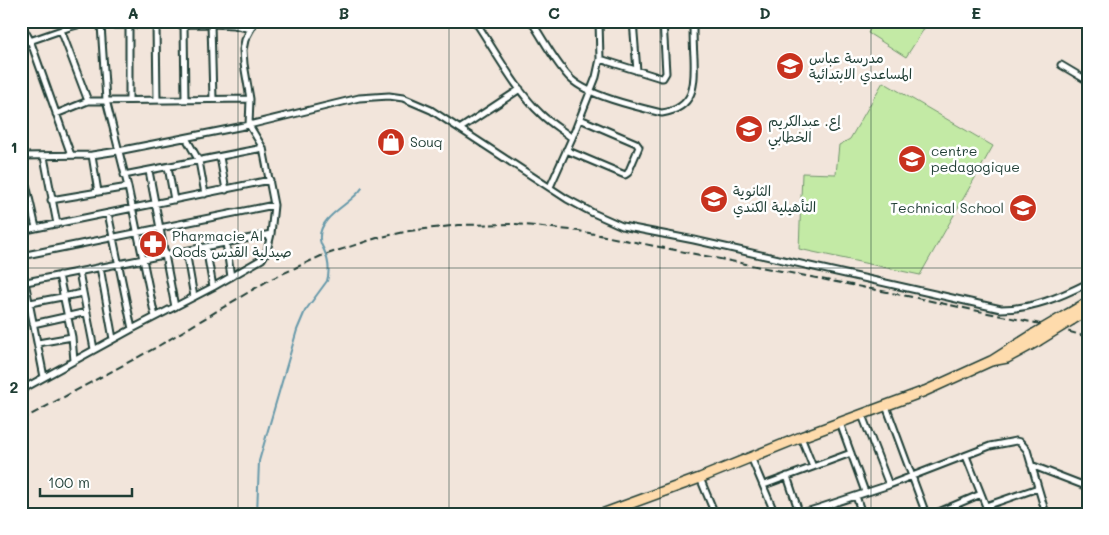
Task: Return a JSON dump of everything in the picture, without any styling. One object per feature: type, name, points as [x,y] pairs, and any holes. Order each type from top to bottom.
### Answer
[{"type":"highway","points":[[602,514],[936,387],[991,362],[1036,338],[1070,317],[1088,302]]},
{"type":"highway","points":[[1070,317],[1088,310]]},
{"type":"street","points":[[21,44],[61,30],[69,24],[93,21]]},
{"type":"street","points":[[21,382],[22,390],[262,259],[271,234],[274,205],[263,148],[249,125],[250,99],[243,50],[245,40],[255,21]]},
{"type":"street","points":[[475,21],[520,89],[540,113],[572,138]]},
{"type":"street","points":[[531,21],[563,70],[572,79],[591,92],[662,113],[680,107],[686,102],[693,89],[695,79],[693,21]]},
{"type":"street","points":[[550,187],[596,77],[600,59],[599,21]]},
{"type":"street","points":[[633,21],[637,71]]},
{"type":"street","points":[[600,59],[661,78],[666,75],[663,21]]},
{"type":"street","points":[[155,317],[128,187],[106,100],[100,23],[129,26],[163,23],[184,25],[212,24],[234,25],[251,29]]},
{"type":"street","points":[[21,24],[30,40],[71,155]]},
{"type":"street","points":[[212,24],[213,99]]},
{"type":"street","points":[[156,25],[157,100]]},
{"type":"street","points":[[184,25],[185,100]]},
{"type":"street","points":[[129,26],[129,100]]},
{"type":"street","points":[[61,30],[88,101]]},
{"type":"street","points":[[1061,65],[1088,81]]},
{"type":"street","points":[[461,128],[520,89]]},
{"type":"street","points":[[21,156],[92,155],[118,152],[249,125],[359,98],[389,96],[418,103],[461,128],[593,213],[622,226],[694,240],[1001,309],[1018,309],[1038,304],[1088,283]]},
{"type":"street","points":[[56,114],[88,101],[250,99]]},
{"type":"street","points":[[566,150],[625,175],[628,173],[639,147],[636,143],[580,119]]},
{"type":"street","points":[[186,138],[199,161],[205,194]]},
{"type":"street","points":[[124,175],[263,148]]},
{"type":"street","points":[[92,155],[98,192]]},
{"type":"street","points":[[44,156],[56,224]]},
{"type":"street","points":[[220,156],[226,190]]},
{"type":"street","points":[[21,162],[36,228]]},
{"type":"street","points":[[168,167],[174,200]]},
{"type":"street","points":[[149,171],[174,307]]},
{"type":"street","points":[[21,231],[270,180]]},
{"type":"street","points":[[51,200],[128,187]]},
{"type":"street","points":[[21,256],[274,205]]},
{"type":"street","points":[[108,213],[132,329]]},
{"type":"street","points":[[44,377],[30,303],[23,283],[271,234]]},
{"type":"street","points":[[226,243],[231,276]]},
{"type":"street","points":[[206,247],[213,287]]},
{"type":"street","points":[[186,251],[194,297]]},
{"type":"street","points":[[100,268],[113,339]]},
{"type":"street","points":[[79,272],[94,349]]},
{"type":"street","points":[[60,276],[72,337],[74,361]]},
{"type":"street","points":[[30,303],[83,293]]},
{"type":"street","points":[[34,324],[87,312]]},
{"type":"street","points":[[38,343],[72,337]]},
{"type":"street","points":[[886,406],[926,514]]},
{"type":"street","points":[[862,415],[889,485]]},
{"type":"street","points":[[840,423],[866,492]]},
{"type":"street","points":[[801,437],[813,467]]},
{"type":"street","points":[[787,476],[799,512],[819,511],[990,446],[1016,441],[1024,446],[1046,514]]},
{"type":"street","points":[[764,485],[851,453]]},
{"type":"street","points":[[966,456],[989,514]]},
{"type":"street","points":[[751,457],[775,514]]},
{"type":"street","points":[[1031,465],[1088,487]]},
{"type":"street","points":[[700,478],[715,514]]},
{"type":"street","points":[[986,506],[1038,488]]},
{"type":"street","points":[[934,514],[981,494]]},
{"type":"street","points":[[856,496],[862,514]]},
{"type":"street","points":[[879,514],[887,512],[892,514]]},
{"type":"green space","points":[[875,21],[929,21],[906,57],[868,33]]},
{"type":"green space","points":[[883,82],[993,146],[920,275],[799,249],[802,173],[836,174],[839,145],[850,139]]},
{"type":"waterway","points":[[257,514],[259,461],[297,330],[305,311],[328,277],[327,261],[320,240],[321,231],[330,217],[362,188]]},
{"type":"railway","points":[[21,420],[155,348],[269,280],[321,256],[377,238],[409,231],[459,225],[516,224],[579,231],[907,296],[1045,325],[1088,337]]},
{"type":"place","name":"مدرسة عباس المساعدي الابتدائية","points":[[790,66]]},
{"type":"place","name":"إع. عبدالكريم الخطابي","points":[[749,129]]},
{"type":"place","name":"Souq","points":[[391,142]]},
{"type":"place","name":"centre pedagogique","points":[[912,159]]},
{"type":"place","name":"الثانوية التأهيلية الكندي","points":[[714,199]]},
{"type":"place","name":"Technical School","points":[[1023,208]]},
{"type":"place","name":"Pharmacie Al Qods صيدلية القدس","points":[[153,244]]}]
